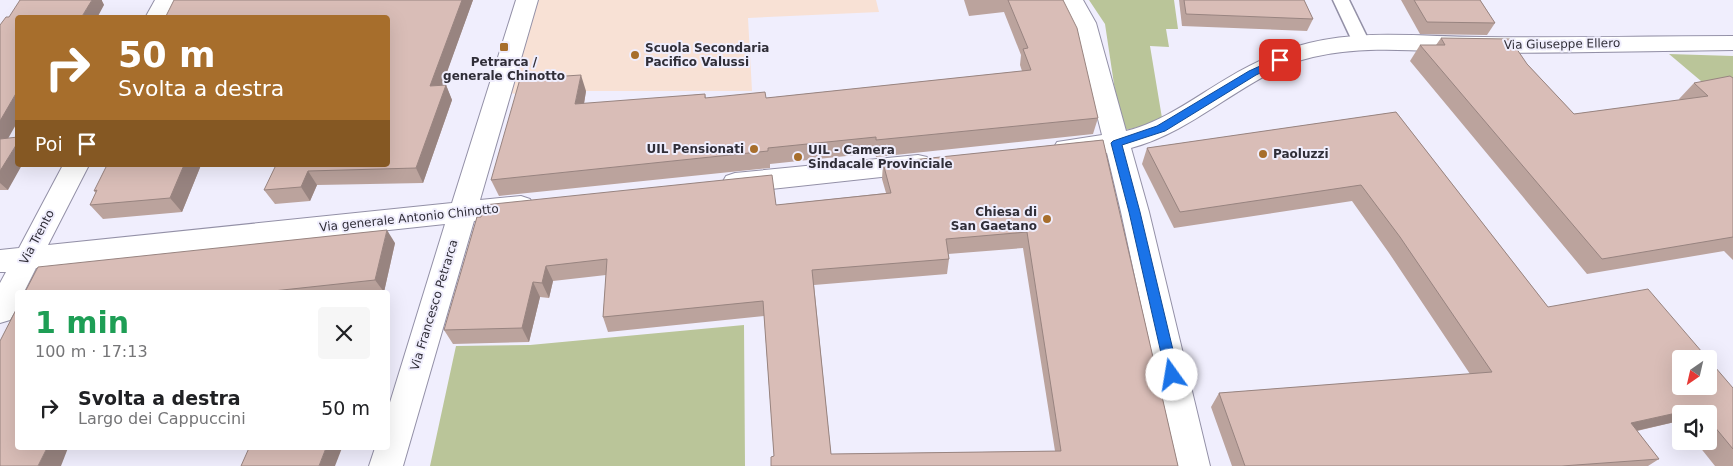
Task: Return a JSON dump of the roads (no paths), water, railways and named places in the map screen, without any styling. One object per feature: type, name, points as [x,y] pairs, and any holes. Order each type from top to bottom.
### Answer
[{"type":"street","points":[[158,15],[166,0]]},
{"type":"street","name":"Via Francesco Petrarca","points":[[386,466],[526,0]]},
{"type":"street","points":[[1072,0],[1085,23],[1135,212],[1193,466]]},
{"type":"street","name":"Via Giuseppe Ellero","points":[[1116,143],[1161,128],[1253,73],[1280,60],[1318,49],[1361,44],[1733,43]]},
{"type":"street","points":[[1039,151],[1116,143]]},
{"type":"street","points":[[711,186],[940,162]]},
{"type":"street","name":"Via Trento","points":[[0,311],[13,260],[75,167]]},
{"type":"street","name":"Via generale Antonio Chinotto","points":[[13,260],[543,203]]},
{"type":"lane","points":[[1341,0],[1361,44]]},
{"type":"place","name":"Petrarca / generale Chinotto","points":[[504,47]]},
{"type":"place","name":"Scuola Secondaria Pacifico Valussi","points":[[635,55]]},
{"type":"place","name":"UIL Pensionati","points":[[754,149]]},
{"type":"place","name":"Paoluzzi","points":[[1263,154]]},
{"type":"place","name":"UIL - Camera Sindacale Provinciale","points":[[798,157]]},
{"type":"place","name":"Chiesa di San Gaetano","points":[[1047,219]]}]
